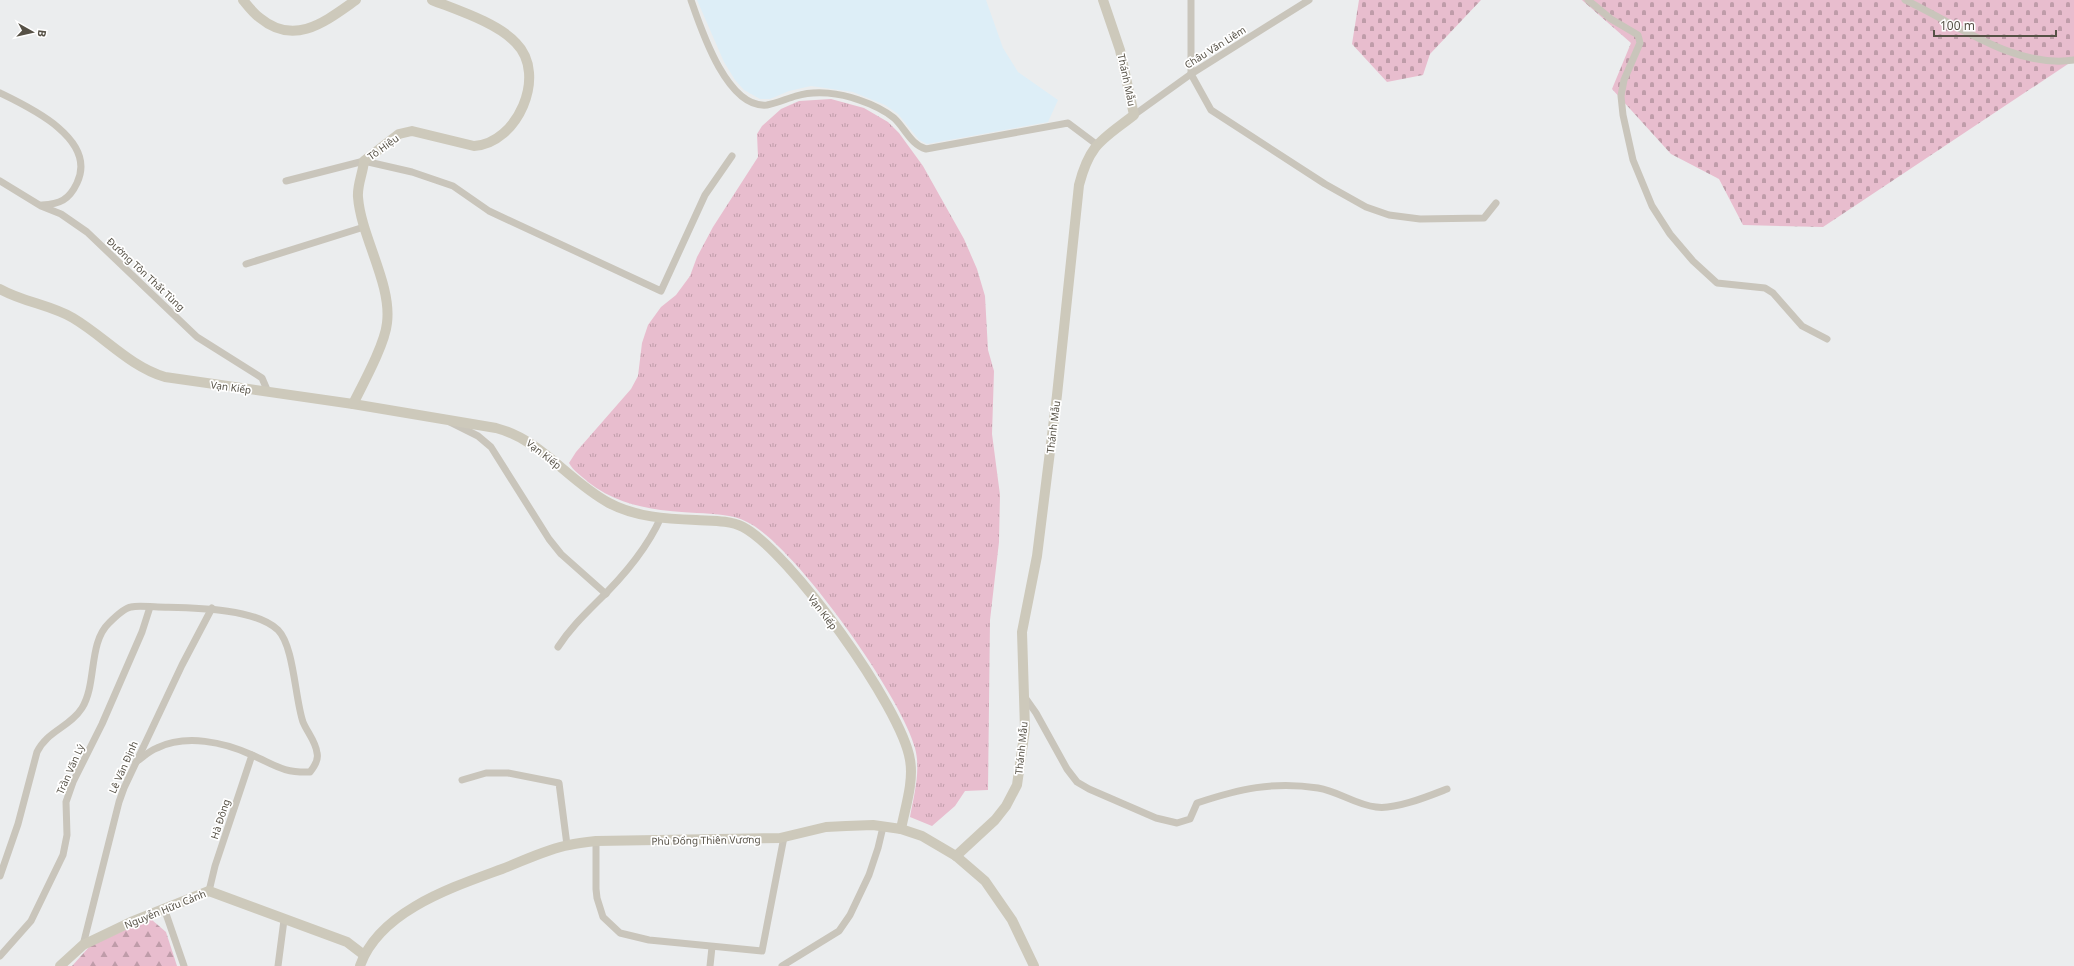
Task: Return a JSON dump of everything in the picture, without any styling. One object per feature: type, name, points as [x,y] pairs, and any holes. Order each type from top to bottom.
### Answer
[{"type":"street","points":[[243,0],[260,18],[272,25],[297,31],[314,27],[356,0]]},
{"type":"street","name":"Tô Hiệu","points":[[353,404],[384,337],[388,319],[383,288],[364,227],[358,196],[364,161],[399,134],[412,131],[465,145],[482,146],[492,142],[506,132],[516,120],[522,109],[528,88],[529,74],[527,61],[520,47],[508,35],[488,24],[432,0]]},
{"type":"street","points":[[691,0],[725,78],[735,91],[749,102],[759,105],[768,105],[796,96],[816,93],[842,95],[858,99],[878,108],[893,118],[916,144],[926,149],[1068,123],[1096,144]]},
{"type":"street","name":"Thánh Mẫu","points":[[956,856],[995,820],[1006,806],[1017,785],[1024,747],[1022,632],[1038,548],[1067,302],[1079,185],[1085,162],[1096,144],[1134,115],[1120,50],[1103,0]]},
{"type":"street","points":[[1191,0],[1191,74],[1211,110],[1325,184],[1366,207],[1389,215],[1420,219],[1484,218],[1496,203]]},
{"type":"street","name":"Châu Văn Liêm","points":[[1134,115],[1191,74],[1309,0]]},
{"type":"street","points":[[1588,0],[1611,19],[1638,35],[1640,43],[1624,80],[1622,115],[1633,160],[1652,206],[1670,234],[1693,260],[1717,283],[1765,288],[1773,294],[1802,326],[1827,338]]},
{"type":"street","points":[[1906,0],[2012,53],[2051,62],[2074,60]]},
{"type":"street","points":[[0,93],[41,113],[59,127],[67,136],[79,158],[80,167],[78,180],[73,192],[66,200],[57,204],[41,206]]},
{"type":"street","points":[[286,181],[364,161],[412,172],[453,186],[489,211],[661,291],[705,195],[732,156]]},
{"type":"street","name":"Đường Tôn Thất Tùng","points":[[0,180],[41,206],[61,214],[87,232],[197,337],[262,378],[268,392]]},
{"type":"street","points":[[246,264],[364,227]]},
{"type":"street","name":"Vạn Kiếp","points":[[0,289],[73,318],[132,362],[153,373],[165,377],[353,404],[496,428],[519,436],[547,454],[582,485],[610,504],[636,513],[661,517],[721,521],[743,527],[759,537],[800,581],[857,656],[883,696],[897,722],[907,746],[911,771],[901,830]]},
{"type":"street","points":[[446,420],[478,436],[491,447],[549,539],[561,554],[606,594]]},
{"type":"street","points":[[558,647],[576,623],[606,594],[633,562],[661,517]]},
{"type":"street","points":[[0,876],[18,824],[37,752],[41,743],[48,736],[75,717],[86,702],[101,634],[108,623],[130,607],[212,608],[259,619],[278,630],[288,648],[295,692],[303,722],[318,753],[315,765],[310,772],[295,773],[277,768],[252,755],[227,746],[187,740],[160,746],[136,762]]},
{"type":"street","name":"Trần Văn Lý","points":[[0,956],[31,920],[63,855],[67,835],[66,802],[73,782],[102,724],[142,632],[150,607]]},
{"type":"street","name":"Lê Văn Định","points":[[83,945],[119,802],[136,762],[182,665],[212,608]]},
{"type":"street","points":[[1024,696],[1039,718],[1067,769],[1078,782],[1089,789],[1156,818],[1177,823],[1190,819],[1198,803],[1240,790],[1276,786],[1319,788],[1376,808],[1410,803],[1447,789]]},
{"type":"street","name":"Hà Đông","points":[[209,891],[212,873],[252,755]]},
{"type":"street","points":[[462,780],[486,773],[508,772],[559,783],[568,845]]},
{"type":"street","name":"Phù Đổng Thiên Vương","points":[[360,966],[364,955],[383,932],[398,918],[444,890],[568,845],[596,841],[784,837],[826,827],[862,825],[901,830],[922,836],[956,856],[985,881],[1012,920],[1032,962]]},
{"type":"street","points":[[782,966],[839,931],[850,915],[869,875],[883,827]]},
{"type":"street","points":[[596,841],[597,898],[604,917],[620,932],[648,940],[762,951],[784,837]]},
{"type":"street","name":"Nguyễn Hữu Cảnh","points":[[60,966],[83,945],[164,908],[209,891],[221,894],[284,920],[347,942],[364,955]]},
{"type":"street","points":[[164,908],[184,966]]},
{"type":"street","points":[[278,966],[284,920]]},
{"type":"street","points":[[710,966],[712,947]]},
{"type":"shaded area","points":[[697,0],[986,0],[1003,48],[1018,72],[1058,100],[1048,122],[927,144],[919,140],[898,114],[885,105],[853,92],[811,86],[789,91],[770,99],[760,99],[744,90],[735,80],[724,62]]},
{"type":"green space","points":[[1359,0],[1481,0],[1430,54],[1423,75],[1387,82],[1352,44]]},
{"type":"green space","points":[[1582,0],[2074,0],[2074,60],[1823,227],[1743,225],[1719,179],[1671,154],[1612,89],[1631,43]]},
{"type":"green space","points":[[831,99],[864,108],[888,122],[899,133],[923,166],[964,239],[977,269],[985,296],[988,350],[994,371],[992,434],[1000,495],[999,542],[990,620],[988,790],[965,791],[955,806],[932,826],[910,817],[917,774],[917,756],[906,725],[890,694],[844,624],[791,559],[767,536],[741,519],[723,515],[654,509],[626,502],[613,497],[588,482],[569,463],[576,452],[631,389],[638,376],[642,343],[648,325],[661,307],[676,295],[690,276],[697,257],[713,227],[758,157],[757,134],[762,126],[781,109],[799,101]]},
{"type":"green space","points":[[147,920],[152,920],[166,932],[177,966],[72,966],[90,946]]}]
